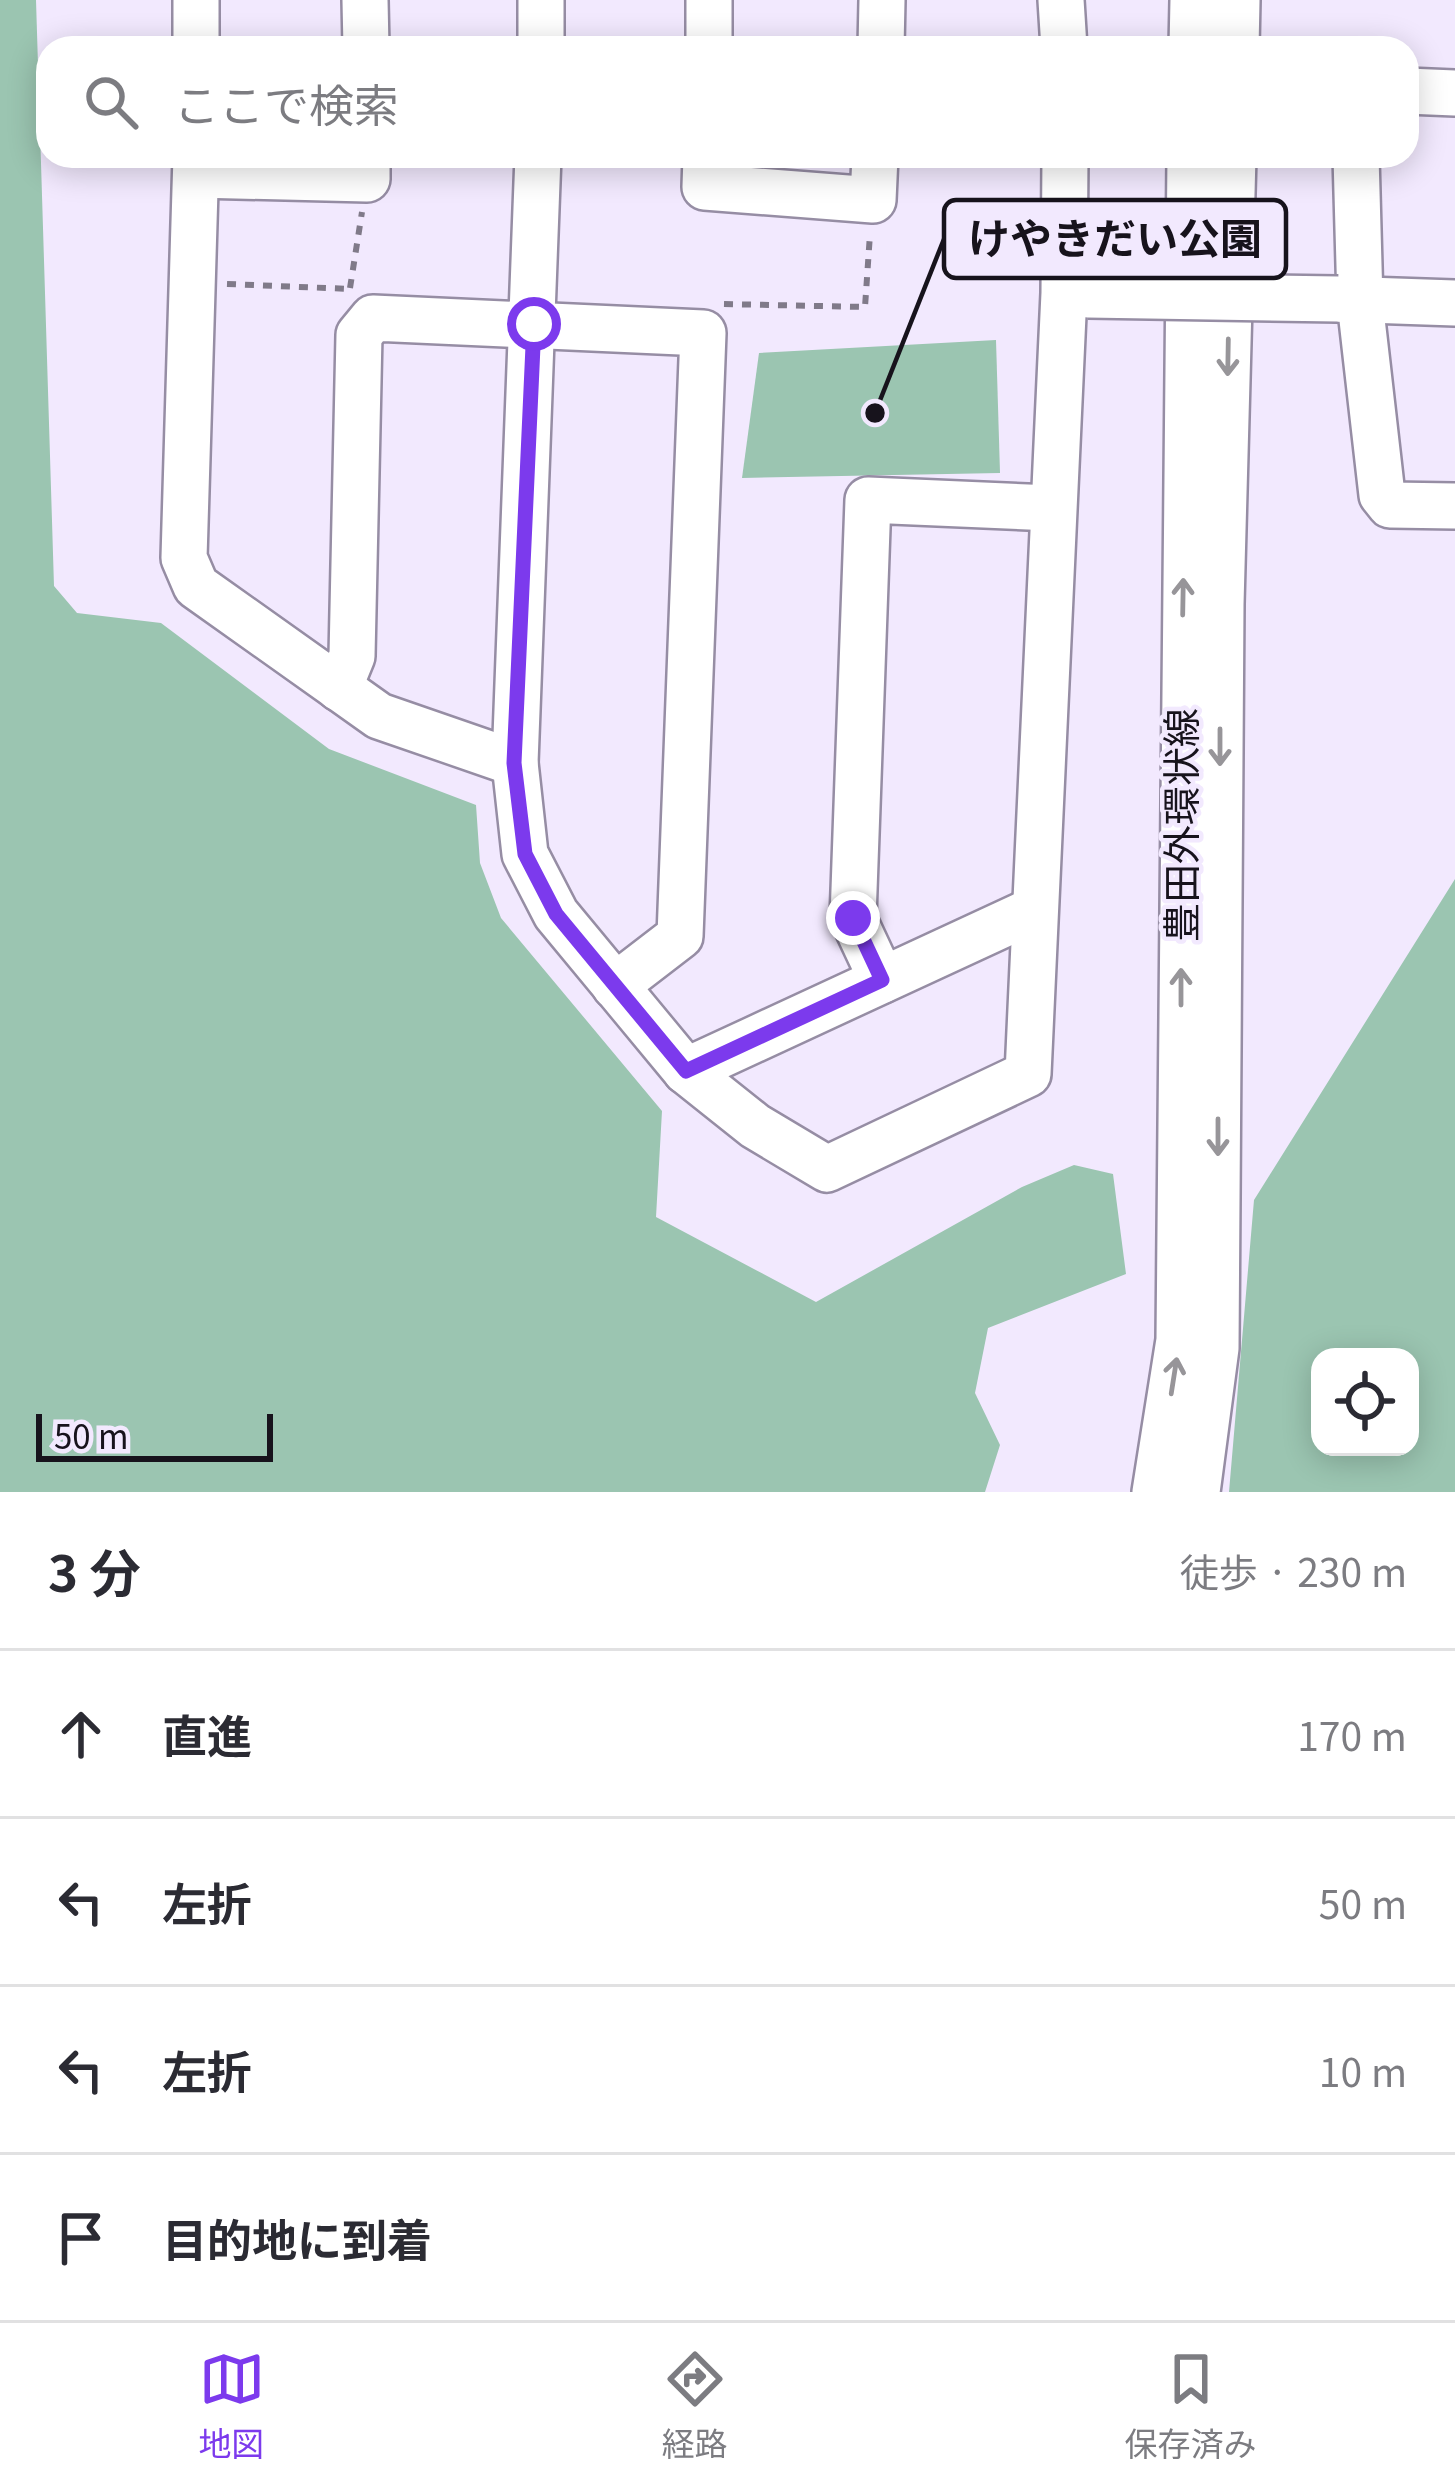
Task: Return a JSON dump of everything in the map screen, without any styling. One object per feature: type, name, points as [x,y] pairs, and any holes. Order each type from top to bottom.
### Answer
[{"type":"street","points":[[196,0],[196,36]]},
{"type":"street","points":[[365,0],[366,36]]},
{"type":"street","points":[[541,0],[541,36]]},
{"type":"street","points":[[709,0],[709,36]]},
{"type":"street","points":[[881,36],[882,0]]},
{"type":"street","points":[[1061,0],[1063,36]]},
{"type":"street","points":[[1192,0],[1192,36]]},
{"type":"street","points":[[1236,36],[1237,0]]},
{"type":"street","points":[[1419,92],[1455,93]]},
{"type":"street","points":[[196,168],[184,558],[196,586],[379,716],[514,763]]},
{"type":"street","points":[[538,168],[514,763],[525,854],[556,914],[686,1071],[754,1126],[827,1168],[1028,1074],[1052,508],[1076,294],[1066,168]]},
{"type":"street","points":[[706,168],[705,188],[872,200],[874,168]]},
{"type":"street","name":"豊田外環状線","points":[[1155,1492],[1179,1340],[1190,168]]},
{"type":"street","name":"豊田外環状線","points":[[1197,1492],[1216,1348],[1222,604],[1233,168]]},
{"type":"street","points":[[1355,168],[1349,301],[1385,503],[1455,506]]},
{"type":"street","points":[[1076,294],[1455,303]]},
{"type":"street","points":[[339,688],[352,656],[359,335],[373,317],[704,333],[680,936],[616,986]]},
{"type":"street","points":[[882,980],[853,918],[868,500],[1052,508]]},
{"type":"street","points":[[686,1071],[1034,910]]},
{"type":"path","points":[[350,289],[367,168]]},
{"type":"green space","points":[[0,0],[36,0],[36,168],[41,168],[54,586],[77,613],[161,623],[329,749],[476,805],[480,863],[501,918],[662,1111],[656,1217],[816,1302],[1022,1187],[1074,1165],[1113,1174],[1126,1274],[988,1328],[975,1393],[1000,1445],[985,1492],[0,1492]]},
{"type":"green space","points":[[996,340],[1000,473],[742,478],[759,353]]},
{"type":"green space","points":[[1455,879],[1455,1492],[1229,1492],[1254,1200]]},
{"type":"place","name":"けやきだい公園","points":[[875,413]]},
{"type":"route","points":[[534,324],[514,763],[525,854],[556,914],[686,1071],[882,980],[853,918]]}]
